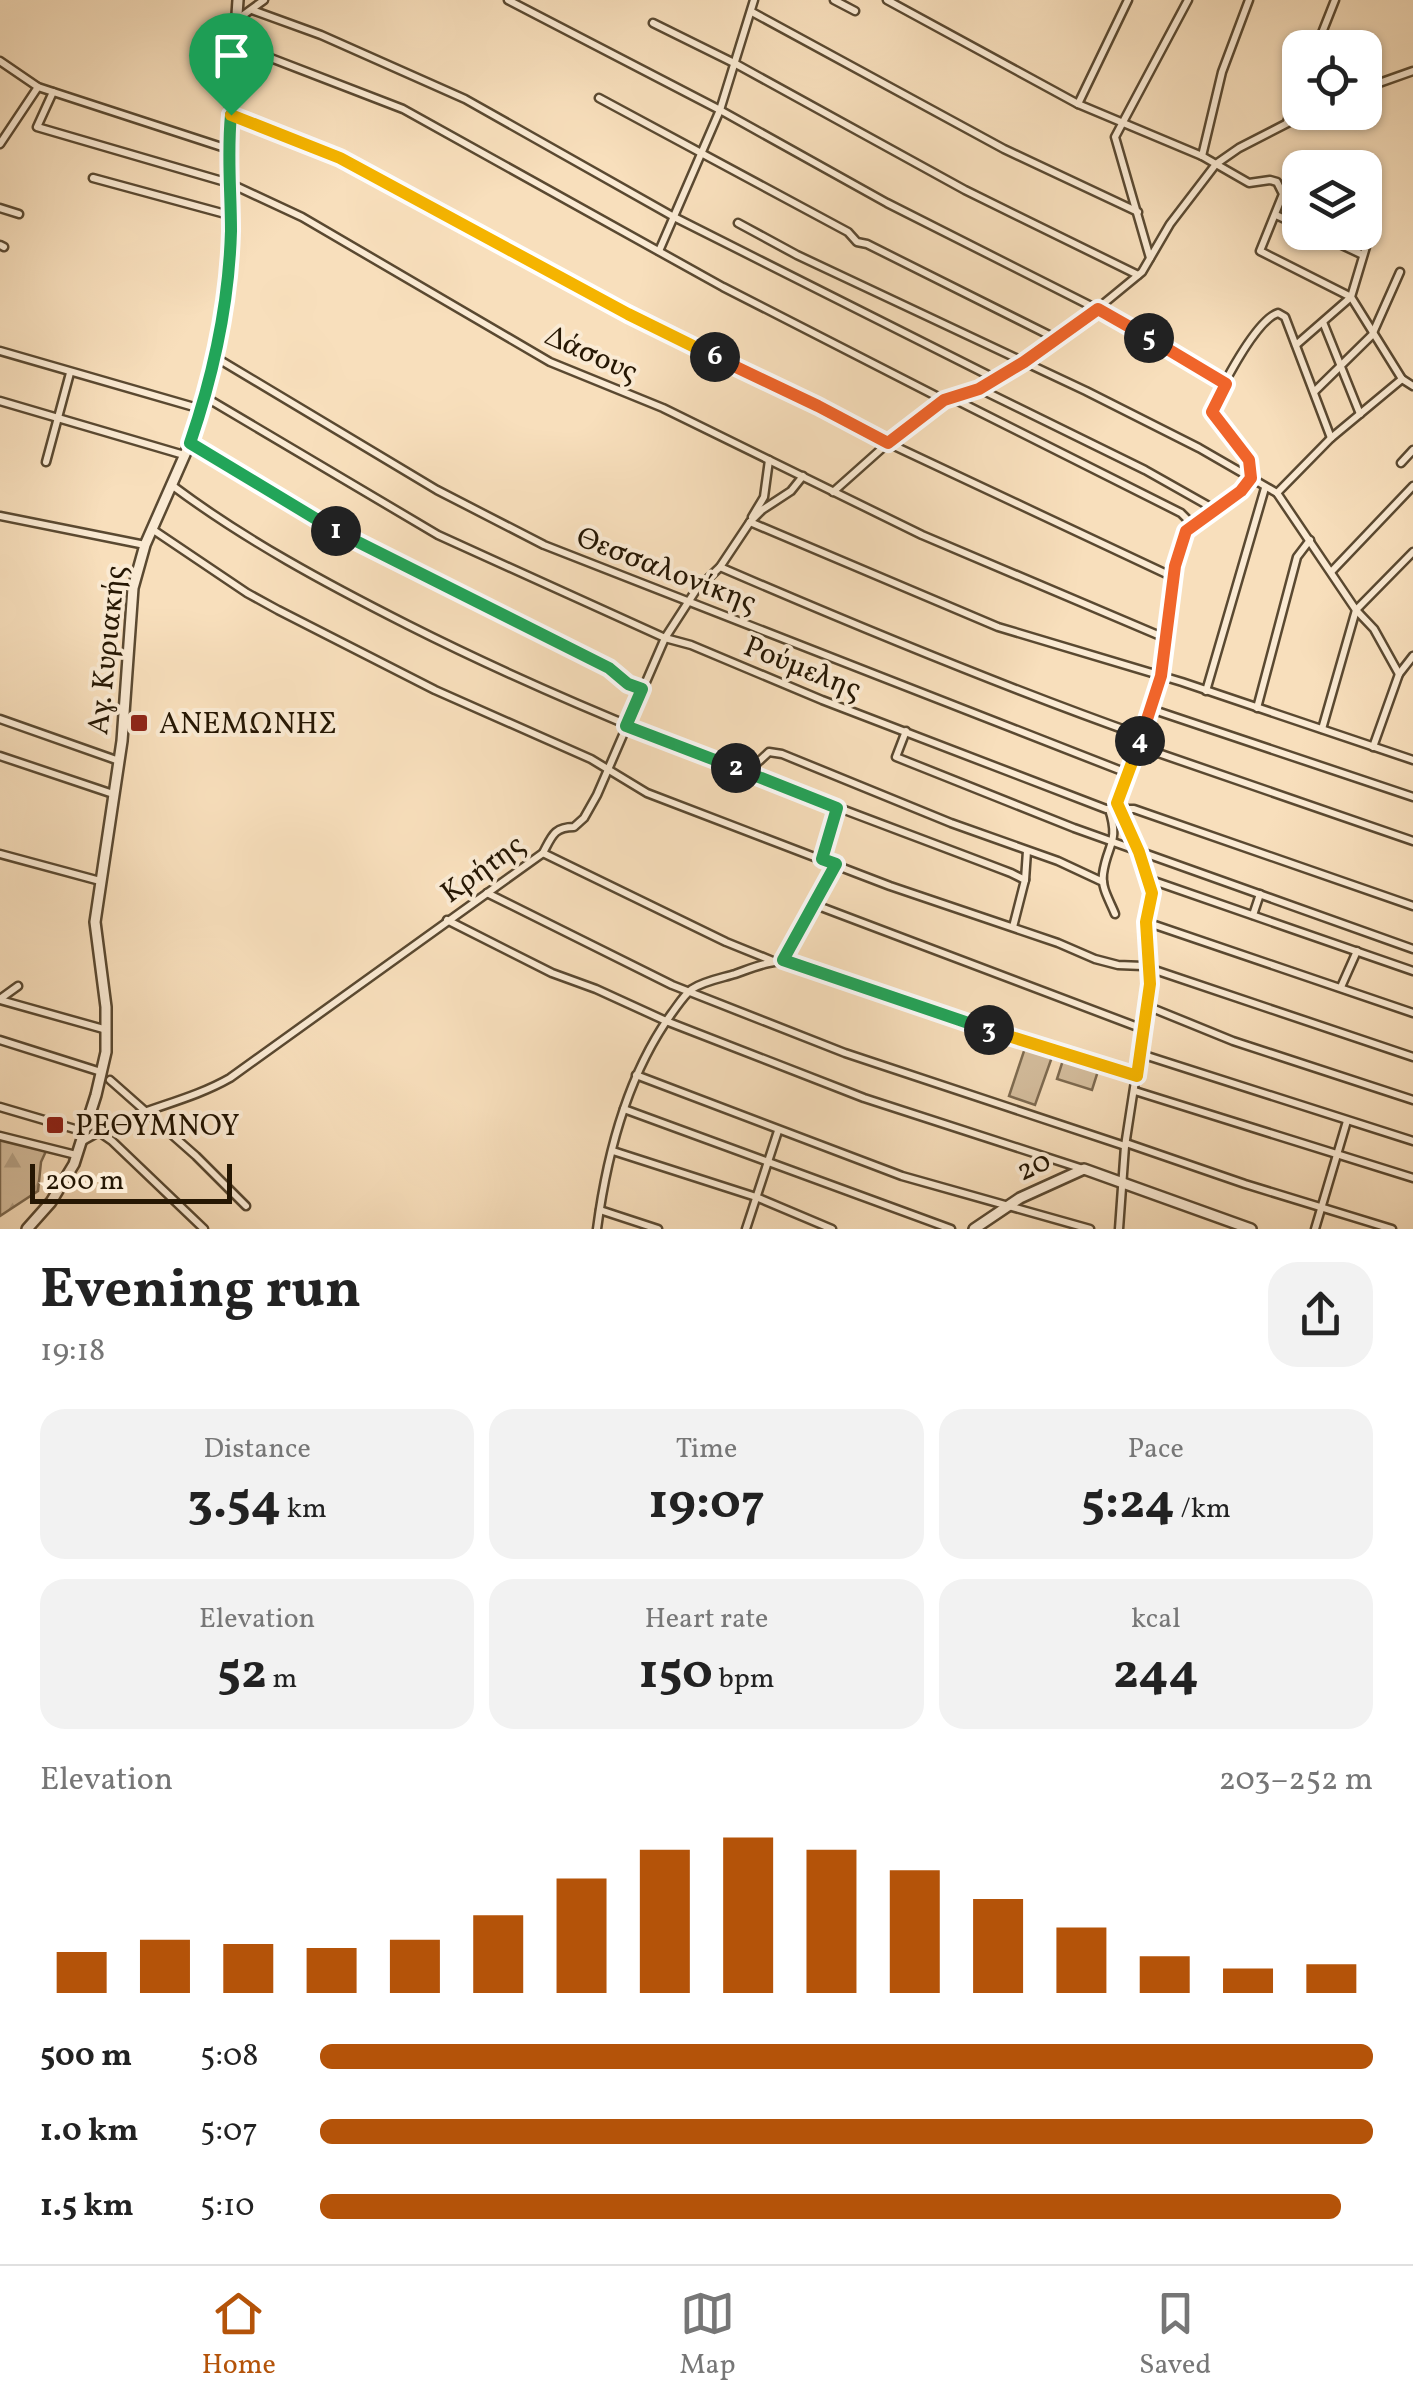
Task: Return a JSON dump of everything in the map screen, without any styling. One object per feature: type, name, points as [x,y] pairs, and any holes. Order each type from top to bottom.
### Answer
[{"type":"street","name":"Αγ. Κυριακής","points":[[27,1229],[51,1202],[78,1155],[101,1072],[107,1030],[96,936],[100,881],[125,711],[129,624],[145,545],[186,455],[206,397],[214,357],[230,248],[228,149],[238,0]]},
{"type":"street","points":[[238,20],[264,0]]},
{"type":"street","points":[[508,0],[720,110],[887,203],[1098,309],[1226,384]]},
{"type":"street","points":[[659,251],[720,110],[754,0]]},
{"type":"street","points":[[834,0],[856,11]]},
{"type":"street","points":[[887,0],[1078,104],[1202,156],[1250,182],[1277,182],[1284,194],[1259,248],[1351,297],[1402,379],[1413,386]]},
{"type":"street","points":[[1078,104],[1128,0]]},
{"type":"street","points":[[1150,260],[1116,143],[1122,124],[1188,0]]},
{"type":"street","points":[[1202,156],[1222,72],[1249,0]]},
{"type":"street","points":[[1323,30],[1335,0]]},
{"type":"street","points":[[252,10],[334,40],[465,99],[674,217],[996,378]]},
{"type":"street","points":[[752,12],[1004,149],[1138,212]]},
{"type":"street","points":[[653,23],[736,64],[964,190],[1138,276]]},
{"type":"street","points":[[237,45],[403,109],[807,332],[1181,512],[1192,524]]},
{"type":"street","points":[[0,61],[38,87],[228,149]]},
{"type":"street","points":[[1382,82],[1413,71]]},
{"type":"street","points":[[0,144],[38,87]]},
{"type":"street","name":"Δάσους","points":[[54,92],[37,127],[229,184],[302,217],[550,362],[663,408],[922,535],[1165,638]]},
{"type":"street","points":[[598,98],[848,232],[857,242],[1056,338]]},
{"type":"street","points":[[231,115],[340,158],[628,314],[888,443],[1174,577]]},
{"type":"street","points":[[832,492],[888,443],[948,399],[979,389],[1024,362],[1098,309],[1138,276],[1170,224],[1216,164],[1282,125]]},
{"type":"street","points":[[92,178],[230,216]]},
{"type":"street","points":[[0,208],[20,214]]},
{"type":"street","points":[[1276,215],[1282,218]]},
{"type":"street","points":[[738,223],[815,264],[1199,448],[1276,493],[1356,610],[1374,629],[1399,674]]},
{"type":"street","points":[[1352,250],[1363,255]]},
{"type":"street","points":[[1296,345],[1351,297],[1365,250]]},
{"type":"street","points":[[1315,391],[1372,335],[1400,272]]},
{"type":"street","points":[[1115,914],[1103,882],[1114,842],[1114,809],[1161,676],[1182,540],[1192,524],[1241,491],[1251,478],[1249,460],[1213,417],[1212,407],[1253,336],[1270,315],[1278,313],[1285,317],[1331,438]]},
{"type":"street","points":[[1323,322],[1360,414]]},
{"type":"street","points":[[0,351],[202,409]]},
{"type":"street","name":"Θεσσαλονίκης","points":[[214,357],[452,498],[544,545],[1126,773]]},
{"type":"street","points":[[46,462],[70,373]]},
{"type":"street","points":[[1276,493],[1331,438],[1402,379]]},
{"type":"street","points":[[979,389],[1145,470],[1216,510]]},
{"type":"street","name":"Ρούμελης","points":[[206,397],[438,535],[665,638],[1114,809],[1134,809],[1413,906]]},
{"type":"street","points":[[0,401],[186,455]]},
{"type":"street","points":[[190,443],[350,540],[609,668],[628,684],[642,689]]},
{"type":"street","points":[[1401,463],[1413,450]]},
{"type":"street","points":[[769,460],[764,496],[750,522],[998,627],[1161,676],[1413,760]]},
{"type":"street","name":"Κρήτης","points":[[84,1137],[145,1109],[206,1091],[230,1078],[543,853],[554,832],[561,827],[574,827],[584,818],[665,638],[750,522],[791,491],[803,476]]},
{"type":"street","points":[[173,486],[241,532],[366,604],[525,683],[1025,880]]},
{"type":"street","points":[[1332,571],[1413,486]]},
{"type":"street","points":[[1206,691],[1265,488]]},
{"type":"street","points":[[0,516],[145,545]]},
{"type":"street","points":[[152,529],[278,610],[435,690],[608,769],[647,792],[890,886],[1096,959],[1149,968],[1413,1057]]},
{"type":"street","points":[[1257,708],[1297,556],[1310,540]]},
{"type":"street","points":[[1322,729],[1356,610],[1413,552]]},
{"type":"street","points":[[720,567],[882,637],[1142,736]]},
{"type":"street","points":[[1373,746],[1399,674],[1413,656]]},
{"type":"street","points":[[1151,708],[1413,797]]},
{"type":"street","points":[[0,719],[119,761]]},
{"type":"street","points":[[906,732],[896,757],[1139,852],[1413,950]]},
{"type":"street","points":[[1138,746],[1413,841]]},
{"type":"street","points":[[750,774],[762,757],[775,752],[1103,882]]},
{"type":"street","points":[[0,756],[113,794]]},
{"type":"street","points":[[822,859],[837,808]]},
{"type":"street","points":[[1114,809],[1139,852],[1152,893],[1146,922],[1147,1006],[1126,1144],[1119,1229]]},
{"type":"street","points":[[1013,927],[1025,880],[1027,850]]},
{"type":"street","points":[[543,853],[767,960],[1137,1076]]},
{"type":"street","points":[[0,854],[100,881]]},
{"type":"street","points":[[597,1229],[624,1110],[636,1075],[666,1021],[688,992],[780,961],[836,864]]},
{"type":"street","points":[[1150,880],[1413,970]]},
{"type":"street","points":[[487,893],[688,992],[930,1084],[1392,1229]]},
{"type":"street","points":[[1253,915],[1260,894]]},
{"type":"street","points":[[812,904],[1143,1029]]},
{"type":"street","points":[[447,920],[552,973],[596,988],[666,1021],[899,1110],[1084,1169],[1251,1229]]},
{"type":"street","points":[[1146,922],[1413,1012]]},
{"type":"street","points":[[1341,987],[1357,951]]},
{"type":"street","points":[[0,999],[18,986]]},
{"type":"street","points":[[0,999],[107,1030]]},
{"type":"street","points":[[1147,1006],[1248,1046],[1413,1100]]},
{"type":"street","points":[[0,1040],[101,1072]]},
{"type":"street","points":[[1141,1054],[1413,1141]]},
{"type":"street","points":[[636,1075],[902,1176],[1090,1229]]},
{"type":"street","points":[[110,1080],[246,1206]]},
{"type":"street","points":[[1135,1091],[1413,1178]]},
{"type":"street","points":[[0,1107],[84,1137]]},
{"type":"street","points":[[624,1110],[951,1229]]},
{"type":"street","points":[[1316,1229],[1347,1122]]},
{"type":"street","points":[[746,1229],[778,1131]]},
{"type":"street","points":[[98,1132],[204,1229]]},
{"type":"street","points":[[0,1136],[78,1155]]},
{"type":"street","points":[[613,1151],[756,1197],[832,1229]]},
{"type":"street","name":"20","points":[[974,1229],[1038,1188],[1084,1169]]},
{"type":"street","points":[[600,1210],[658,1229]]},
{"type":"green space","points":[[1025,1048],[1052,1057],[1035,1105],[1009,1096]]},
{"type":"green space","points":[[1063,1060],[1098,1071],[1092,1090],[1057,1079]]},
{"type":"green space","points":[[0,1139],[46,1151],[38,1191],[0,1216]]},
{"type":"place","name":"ΑΝΕΜΩΝΗΣ","points":[[139,723]]},
{"type":"place","name":"ΡΕΘΥΜΝΟΥ","points":[[55,1125]]},
{"type":"route","points":[[231,115],[340,158],[628,314],[888,443],[944,400],[979,389],[1098,309],[1226,384],[1214,401],[1213,417],[1249,460],[1251,478],[1241,491],[1192,524],[1182,540],[1161,676],[1117,797],[1118,809],[1139,852],[1152,893],[1146,922],[1150,984],[1137,1076],[906,1004],[783,960],[836,864],[822,859],[837,808],[626,726],[642,689],[628,684],[609,668],[350,540],[190,443],[206,397],[222,313],[231,229],[231,115]]}]
